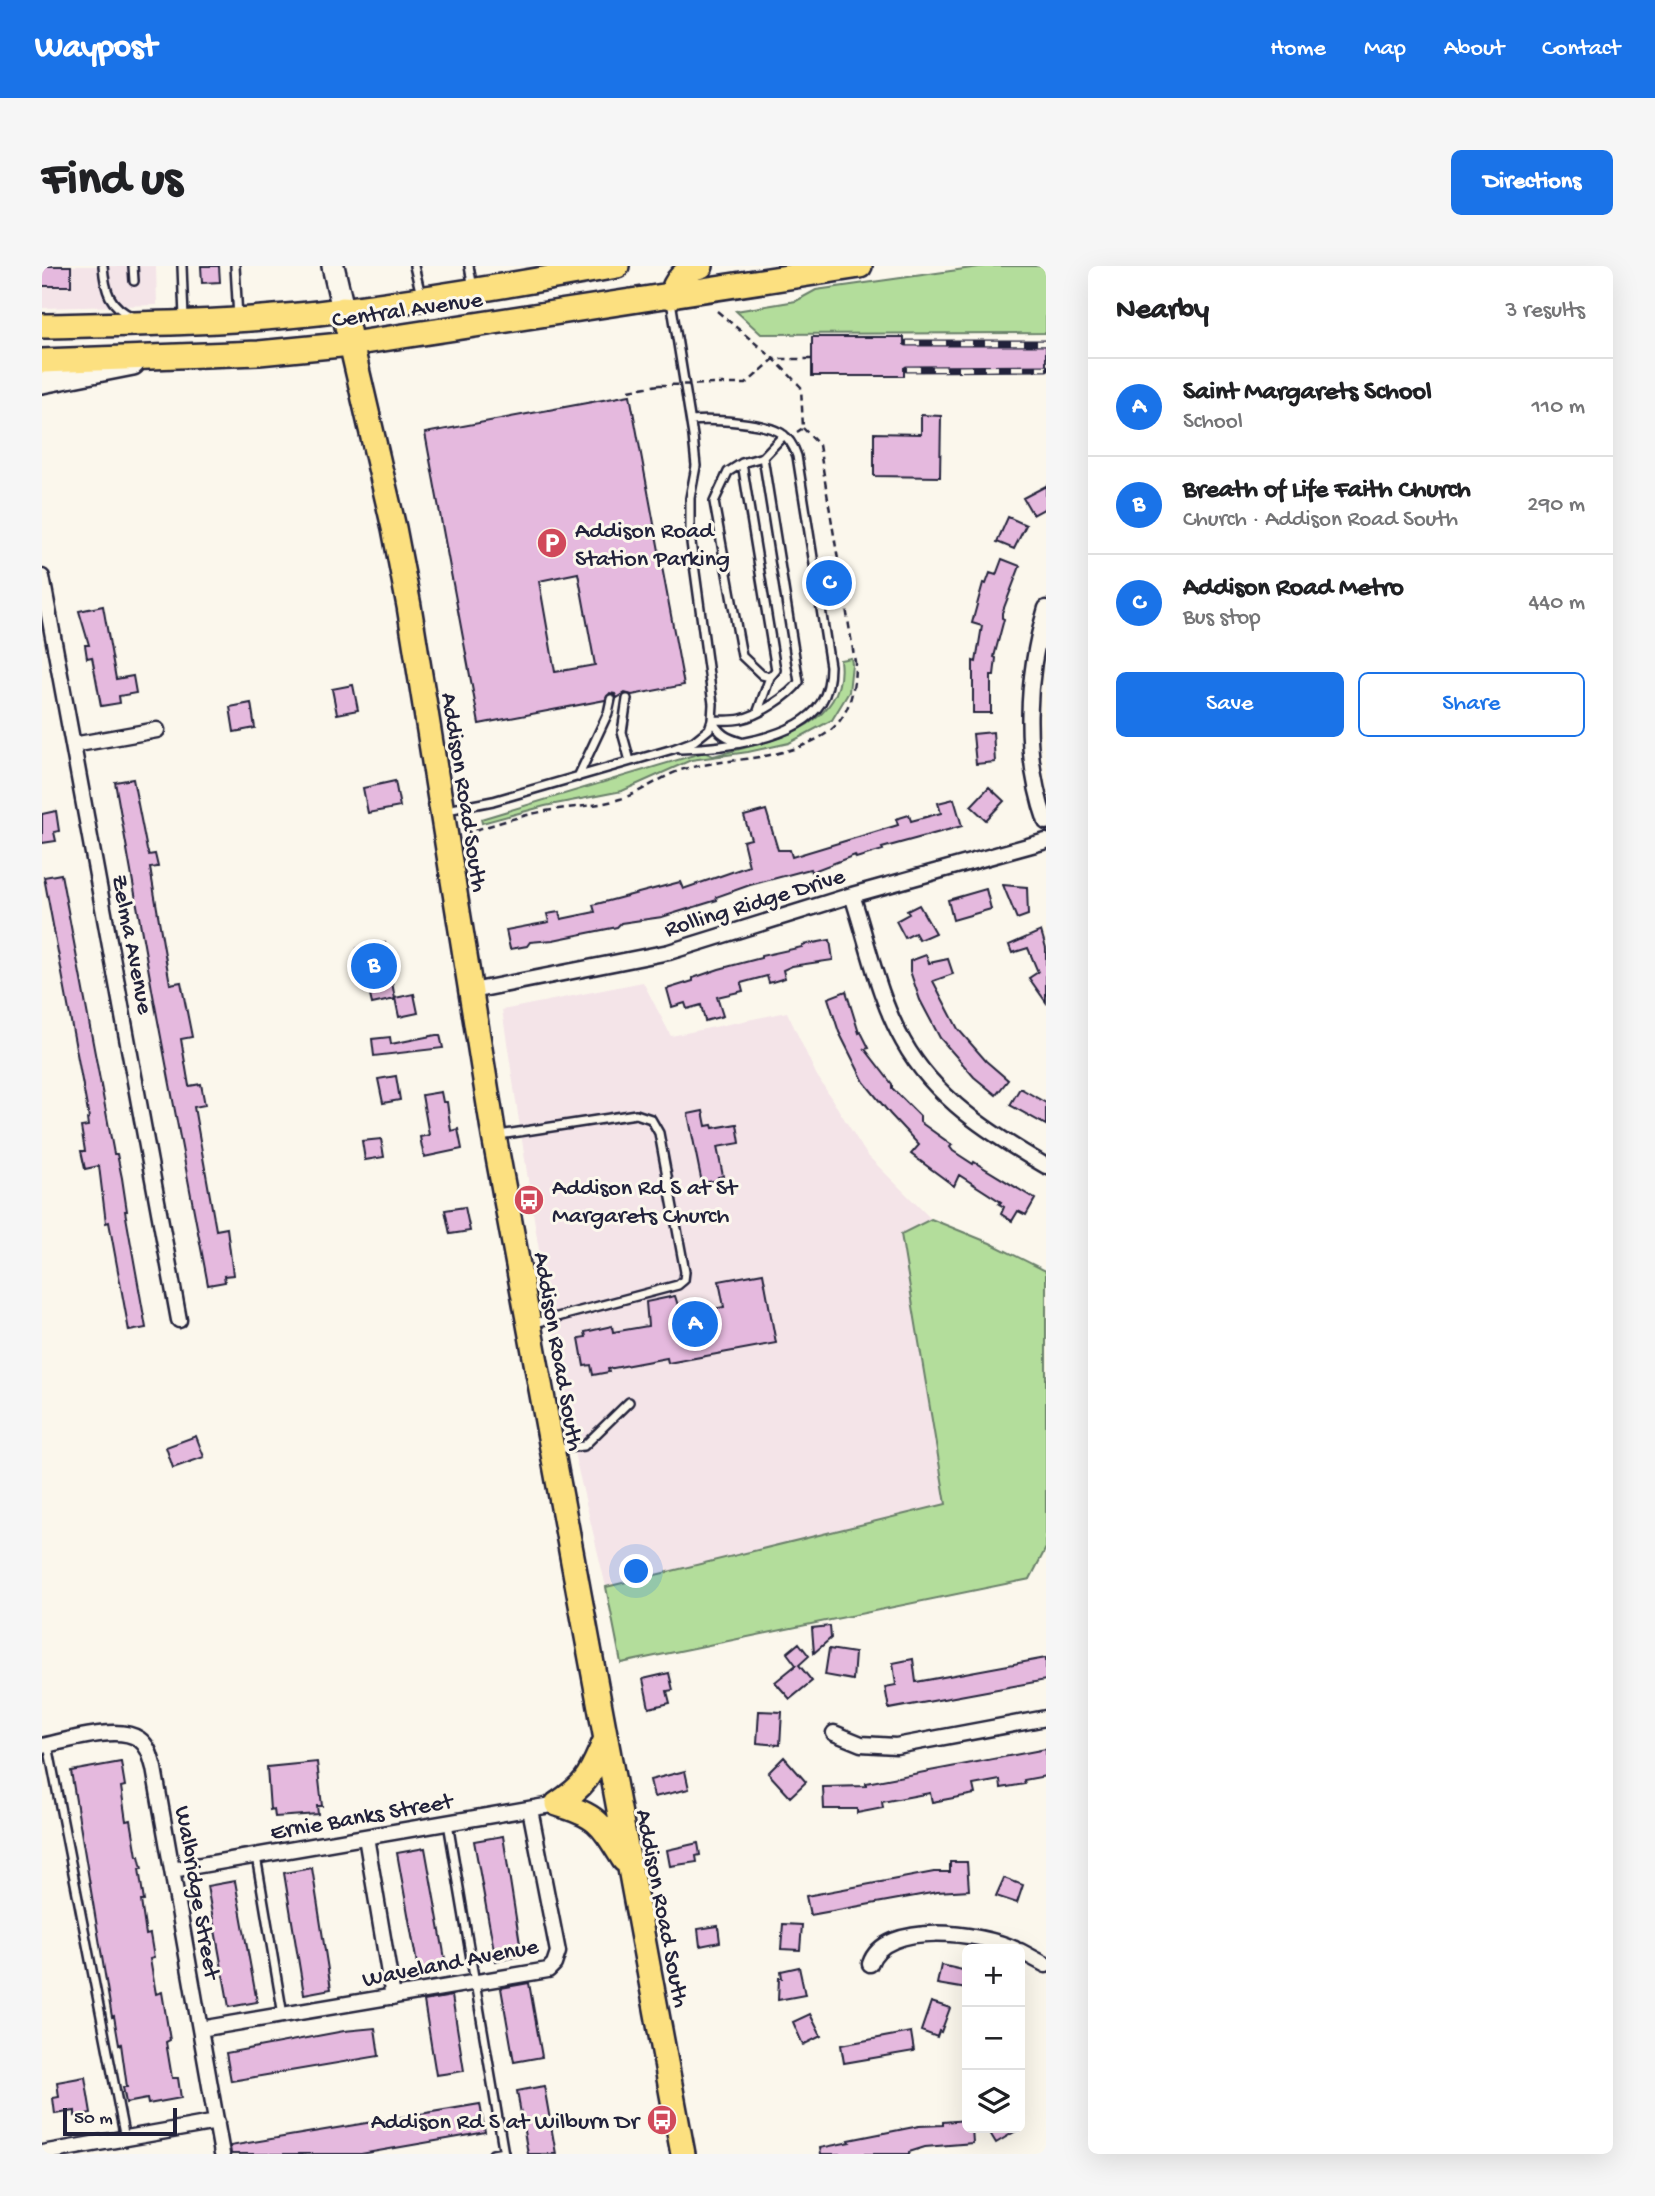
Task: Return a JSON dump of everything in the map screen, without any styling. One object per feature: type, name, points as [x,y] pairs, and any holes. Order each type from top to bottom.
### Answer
[{"type":"main road","points":[[333,266],[343,309]]},
{"type":"main road","name":"Central Avenue","points":[[42,326],[184,322],[343,309],[474,292],[521,279],[617,266]]},
{"type":"main road","points":[[671,297],[674,284],[688,270],[701,266]]},
{"type":"main road","name":"Central Avenue","points":[[42,362],[259,353],[351,344],[860,266]]},
{"type":"main road","name":"Addison Road South","points":[[343,309],[399,554],[494,1136],[683,2154]]},
{"type":"main road","points":[[42,382],[166,357]]},
{"type":"main road","points":[[557,1804],[579,1789],[590,1775],[605,1741]]},
{"type":"main road","points":[[557,1804],[586,1813],[598,1823],[630,1870]]},
{"type":"street","name":"Zelma Avenue","points":[[42,577],[179,1320]]},
{"type":"street","points":[[1046,608],[1035,649],[1030,696],[1033,762],[1046,822]]},
{"type":"street","points":[[73,745],[157,730]]},
{"type":"street","name":"Rolling Ridge Drive","points":[[472,991],[669,952],[852,895],[1046,841]]},
{"type":"street","points":[[852,895],[890,1013],[902,1041],[915,1060],[947,1098],[978,1124],[1046,1166]]},
{"type":"street","points":[[834,1733],[860,1744],[896,1746],[1046,1718]]},
{"type":"street","name":"Walbridge Street","points":[[45,1745],[106,1733],[125,1733],[139,1739],[148,1749],[154,1768],[222,2154]]},
{"type":"street","name":"Ernie Banks Street","points":[[172,1870],[557,1804]]},
{"type":"street","name":"Waveland Avenue","points":[[200,2029],[548,1970],[554,1964],[558,1952],[530,1809]]},
{"type":"street","points":[[366,1837],[393,1997]]},
{"type":"street","points":[[870,1964],[878,1949],[905,1937],[959,1935],[1003,1944]]},
{"type":"street","points":[[1025,1954],[1046,1965]]},
{"type":"street","points":[[42,2153],[217,2122]]},
{"type":"lane","points":[[103,266],[105,289],[114,304],[130,316],[158,323]]},
{"type":"lane","points":[[133,266],[134,281]]},
{"type":"lane","points":[[182,266],[184,322]]},
{"type":"lane","points":[[234,266],[239,318]]},
{"type":"lane","points":[[414,266],[422,299]]},
{"type":"lane","points":[[470,266],[474,292]]},
{"type":"lane","points":[[443,811],[493,802],[673,749],[694,741],[709,729],[713,691],[690,534],[690,498],[696,467],[671,297]]},
{"type":"lane","points":[[673,749],[717,748],[770,735],[806,718],[822,701],[830,673],[797,456],[786,437],[768,428],[710,420],[691,421]]},
{"type":"lane","points":[[770,677],[762,676],[742,656],[714,502],[728,472],[742,463],[763,457],[786,437]]},
{"type":"lane","points":[[712,720],[738,720],[757,712],[793,691],[799,681],[763,457]]},
{"type":"lane","points":[[742,463],[776,670],[770,677],[757,712]]},
{"type":"lane","points":[[578,777],[608,713],[611,699]]},
{"type":"lane","points":[[627,699],[622,732],[630,761]]},
{"type":"lane","points":[[712,720],[718,732],[742,742]]},
{"type":"lane","points":[[494,1136],[636,1114],[652,1119],[659,1133],[681,1249],[685,1272],[684,1280],[678,1285],[528,1325]]},
{"type":"lane","points":[[551,1450],[584,1446],[629,1402]]},
{"type":"lane","points":[[45,1745],[125,2139]]},
{"type":"lane","points":[[447,1823],[504,2153],[493,2154]]},
{"type":"lane","points":[[256,1856],[283,2016]]},
{"type":"path","points":[[464,833],[548,810],[619,800],[647,789],[684,769],[756,759],[802,747],[829,732],[848,708],[855,685],[855,662],[819,445],[803,428],[801,387],[774,359],[717,311]]},
{"type":"path","points":[[629,390],[659,384],[746,384],[774,359],[812,359]]},
{"type":"path","points":[[786,437],[803,428]]},
{"type":"shaded area","points":[[42,266],[156,266],[157,305],[42,308]]},
{"type":"shaded area","points":[[643,982],[671,1036],[787,1012],[816,1074],[867,1155],[931,1219],[901,1234],[946,1504],[606,1587],[575,1457],[537,1238],[502,1010]]},
{"type":"green space","points":[[986,266],[1046,266],[1046,333],[761,334],[736,311],[796,301],[816,290]]},
{"type":"green space","points":[[851,658],[849,692],[832,720],[789,743],[691,760],[622,791],[545,806],[482,823],[481,819],[704,752],[713,756],[756,745],[799,729],[831,703],[839,684],[840,660]]},
{"type":"green space","points":[[931,1219],[990,1243],[1046,1271],[1046,1548],[1030,1579],[621,1663],[606,1587],[946,1504],[901,1234]]},
{"type":"building","points":[[42,266],[71,266],[71,286],[42,286]]},
{"type":"building","points":[[201,266],[219,266],[220,282],[202,283]]},
{"type":"building","points":[[812,337],[904,337],[904,344],[1046,343],[1046,368],[904,368],[904,376],[812,376]]},
{"type":"building","name":"Addison Road Station Parking","points":[[630,395],[684,685],[632,695],[625,693],[617,698],[610,693],[605,700],[479,724],[425,433]],"holes":[[[578,573],[595,665],[555,672],[539,581]]]},
{"type":"building","points":[[921,415],[941,416],[940,477],[874,476],[874,433],[921,434]]},
{"type":"building","points":[[1046,486],[1046,508],[1033,515],[1023,498]]},
{"type":"building","points":[[1008,517],[1026,525],[1014,549],[997,542]]},
{"type":"building","points":[[1002,559],[1020,566],[1002,613],[1004,619],[994,657],[994,675],[991,675],[991,713],[973,713],[973,661],[976,662],[982,626],[972,623],[983,583],[986,584],[990,573],[996,575]]},
{"type":"building","points":[[103,606],[116,679],[133,676],[136,693],[119,696],[120,703],[101,706],[92,657],[87,658],[85,645],[89,645],[79,611]]},
{"type":"building","points":[[353,685],[358,710],[337,714],[332,689]]},
{"type":"building","points":[[251,703],[255,728],[234,732],[230,707]]},
{"type":"building","points":[[993,732],[995,762],[976,764],[973,734]]},
{"type":"building","points":[[133,779],[147,850],[149,855],[155,854],[158,867],[150,868],[170,984],[181,982],[192,1037],[181,1039],[189,1086],[201,1084],[205,1105],[194,1107],[216,1230],[227,1228],[233,1275],[224,1276],[225,1282],[208,1285],[115,782]]},
{"type":"building","points":[[395,781],[400,807],[368,813],[363,788]]},
{"type":"building","points":[[989,787],[1004,801],[986,820],[971,806]]},
{"type":"building","points":[[954,799],[962,826],[856,858],[855,855],[811,872],[810,869],[750,885],[716,897],[717,900],[662,917],[621,923],[617,927],[553,940],[530,942],[527,946],[510,949],[506,930],[549,922],[547,914],[559,912],[561,919],[595,912],[593,905],[680,882],[683,889],[749,866],[743,841],[751,839],[744,816],[766,810],[778,850],[790,850],[792,857],[898,825],[896,819],[909,815],[911,821],[941,813],[938,803]]},
{"type":"building","points":[[56,811],[59,831],[54,832],[56,841],[42,843],[42,814]]},
{"type":"building","points":[[61,874],[114,1154],[117,1154],[122,1178],[125,1211],[146,1328],[129,1331],[109,1222],[106,1223],[99,1166],[85,1169],[81,1151],[85,1151],[81,1127],[88,1126],[89,1118],[44,877]]},
{"type":"building","points":[[1003,885],[1027,887],[1028,915],[1017,919]]},
{"type":"building","points":[[986,889],[991,909],[953,920],[948,900]]},
{"type":"building","points":[[919,905],[935,933],[919,940],[915,933],[905,938],[896,921]]},
{"type":"building","points":[[1041,931],[1046,948],[1046,1002],[1029,978],[1038,972],[1028,948],[1012,953],[1009,945]]},
{"type":"building","points":[[830,940],[833,960],[792,966],[783,970],[785,978],[769,983],[767,976],[741,983],[743,991],[717,997],[723,1016],[705,1021],[701,1005],[687,1009],[685,1003],[672,1007],[667,989],[761,956]]},
{"type":"building","points":[[385,943],[395,999],[372,1004],[369,991],[365,992],[357,948]]},
{"type":"building","points":[[926,955],[929,963],[948,959],[953,974],[933,981],[958,1029],[986,1061],[1008,1080],[996,1095],[974,1077],[940,1038],[920,1000],[910,971],[910,961]]},
{"type":"building","points":[[846,991],[859,1033],[861,1032],[869,1048],[865,1049],[892,1084],[892,1088],[920,1116],[920,1122],[952,1145],[950,1147],[953,1151],[1035,1199],[1026,1215],[1018,1211],[1012,1221],[1001,1214],[1004,1207],[999,1204],[1001,1202],[959,1175],[954,1186],[911,1154],[919,1145],[864,1082],[839,1032],[828,998]]},
{"type":"building","points":[[414,994],[418,1013],[399,1017],[395,998]]},
{"type":"building","points":[[440,1035],[443,1048],[374,1056],[372,1039],[390,1037],[391,1044]]},
{"type":"building","points":[[396,1076],[400,1100],[383,1103],[378,1079]]},
{"type":"building","points":[[1020,1088],[1046,1103],[1046,1125],[1010,1105]]},
{"type":"building","points":[[441,1092],[443,1102],[447,1102],[451,1131],[458,1129],[462,1149],[424,1157],[420,1137],[429,1135],[422,1095]]},
{"type":"building","points":[[703,1111],[706,1126],[712,1125],[713,1128],[737,1124],[740,1143],[717,1147],[723,1176],[718,1177],[719,1180],[702,1183],[688,1114]]},
{"type":"building","points":[[381,1139],[384,1157],[365,1160],[362,1141]]},
{"type":"building","points":[[465,1207],[470,1231],[450,1234],[445,1210]]},
{"type":"building","points":[[763,1273],[776,1343],[668,1363],[667,1358],[608,1369],[609,1372],[593,1375],[591,1365],[584,1366],[579,1338],[586,1337],[585,1332],[612,1326],[613,1332],[648,1326],[646,1302],[675,1296],[681,1315],[724,1307],[719,1281]]},
{"type":"building","points":[[196,1436],[204,1457],[173,1468],[166,1447]]},
{"type":"building","points":[[830,1626],[831,1638],[814,1653],[812,1628]]},
{"type":"building","points":[[799,1643],[809,1656],[799,1665],[812,1681],[790,1699],[775,1682],[796,1665],[787,1653]]},
{"type":"building","points":[[829,1649],[855,1653],[853,1680],[825,1675]]},
{"type":"building","points":[[1046,1658],[1046,1680],[889,1709],[885,1687],[896,1685],[893,1663],[913,1659],[916,1682]]},
{"type":"building","points":[[669,1673],[673,1690],[667,1691],[670,1703],[649,1708],[643,1679]]},
{"type":"building","points":[[759,1711],[782,1712],[780,1745],[757,1743]]},
{"type":"building","points":[[1046,1749],[1046,1776],[1024,1780],[1025,1784],[1001,1788],[1000,1780],[973,1785],[975,1794],[932,1802],[930,1793],[882,1802],[883,1808],[857,1813],[857,1809],[824,1809],[823,1787],[866,1786],[866,1783]]},
{"type":"building","points":[[784,1757],[806,1782],[790,1797],[768,1773]]},
{"type":"building","points":[[121,1762],[125,1786],[121,1787],[126,1821],[131,1820],[142,1869],[139,1869],[144,1901],[141,1901],[146,1935],[150,1934],[154,1958],[150,1959],[156,1994],[162,1992],[170,2040],[166,2042],[172,2078],[178,2078],[181,2098],[148,2104],[147,2099],[126,2103],[123,2087],[127,2087],[121,2044],[119,2045],[114,2016],[112,2017],[71,1771]]},
{"type":"building","points":[[317,1762],[322,1806],[317,1806],[318,1814],[275,1817],[274,1809],[270,1810],[267,1767]]},
{"type":"building","points":[[685,1771],[689,1789],[654,1797],[650,1780]]},
{"type":"building","points":[[503,1836],[522,1956],[496,1961],[474,1841]]},
{"type":"building","points":[[698,1843],[700,1855],[696,1856],[697,1862],[670,1866],[667,1850]]},
{"type":"building","points":[[425,1848],[447,1970],[419,1975],[397,1853]]},
{"type":"building","points":[[950,1862],[967,1862],[969,1890],[937,1892],[810,1915],[806,1896],[934,1872],[950,1872]]},
{"type":"building","points":[[312,1868],[331,1989],[304,1994],[284,1873]]},
{"type":"building","points":[[1004,1878],[1023,1885],[1017,1903],[996,1896]]},
{"type":"building","points":[[235,1881],[257,2002],[229,2007],[207,1886]]},
{"type":"building","points":[[783,1924],[802,1925],[800,1950],[781,1949]]},
{"type":"building","points":[[718,1926],[720,1942],[700,1946],[698,1929]]},
{"type":"building","points":[[941,1965],[962,1970],[962,1988],[937,1984]]},
{"type":"building","points":[[799,1967],[805,1995],[778,2000],[781,1971]]},
{"type":"building","points":[[529,1983],[542,2057],[514,2062],[501,1988]]},
{"type":"building","points":[[452,1996],[464,2071],[436,2075],[424,2001]]},
{"type":"building","points":[[931,2002],[950,2008],[937,2037],[921,2031]]},
{"type":"building","points":[[810,2014],[821,2036],[803,2045],[793,2022]]},
{"type":"building","points":[[375,2028],[379,2056],[231,2081],[226,2053],[344,2031]]},
{"type":"building","points":[[911,2032],[914,2051],[844,2063],[841,2045]]},
{"type":"building","points":[[85,2077],[91,2113],[75,2116],[75,2111],[55,2114],[53,2098],[59,2097],[57,2082]]},
{"type":"building","points":[[544,2086],[556,2154],[528,2154],[517,2091]]},
{"type":"building","points":[[480,2104],[485,2132],[361,2154],[231,2154],[230,2146]]},
{"type":"building","points":[[962,2120],[962,2133],[972,2133],[973,2143],[925,2147],[909,2154],[821,2154],[820,2148],[850,2142],[849,2140],[919,2126],[943,2125],[943,2122]]},
{"type":"building","points":[[990,2133],[1013,2133],[996,2143]]},
{"type":"railway","points":[[907,343],[1046,343]]},
{"type":"railway","points":[[907,369],[1046,368]]},
{"type":"place","name":"Addison Road Station Parking","points":[[552,543]]},
{"type":"place","name":"Addison Road Metro","points":[[829,583]]},
{"type":"place","name":"Breath of Life Faith Church","points":[[374,966]]},
{"type":"place","name":"Addison Rd S at St Margarets Church","points":[[529,1200]]},
{"type":"place","name":"Saint Margarets School","points":[[695,1324]]},
{"type":"place","name":"Addison Rd S at Wilburn Dr","points":[[662,2120]]}]
